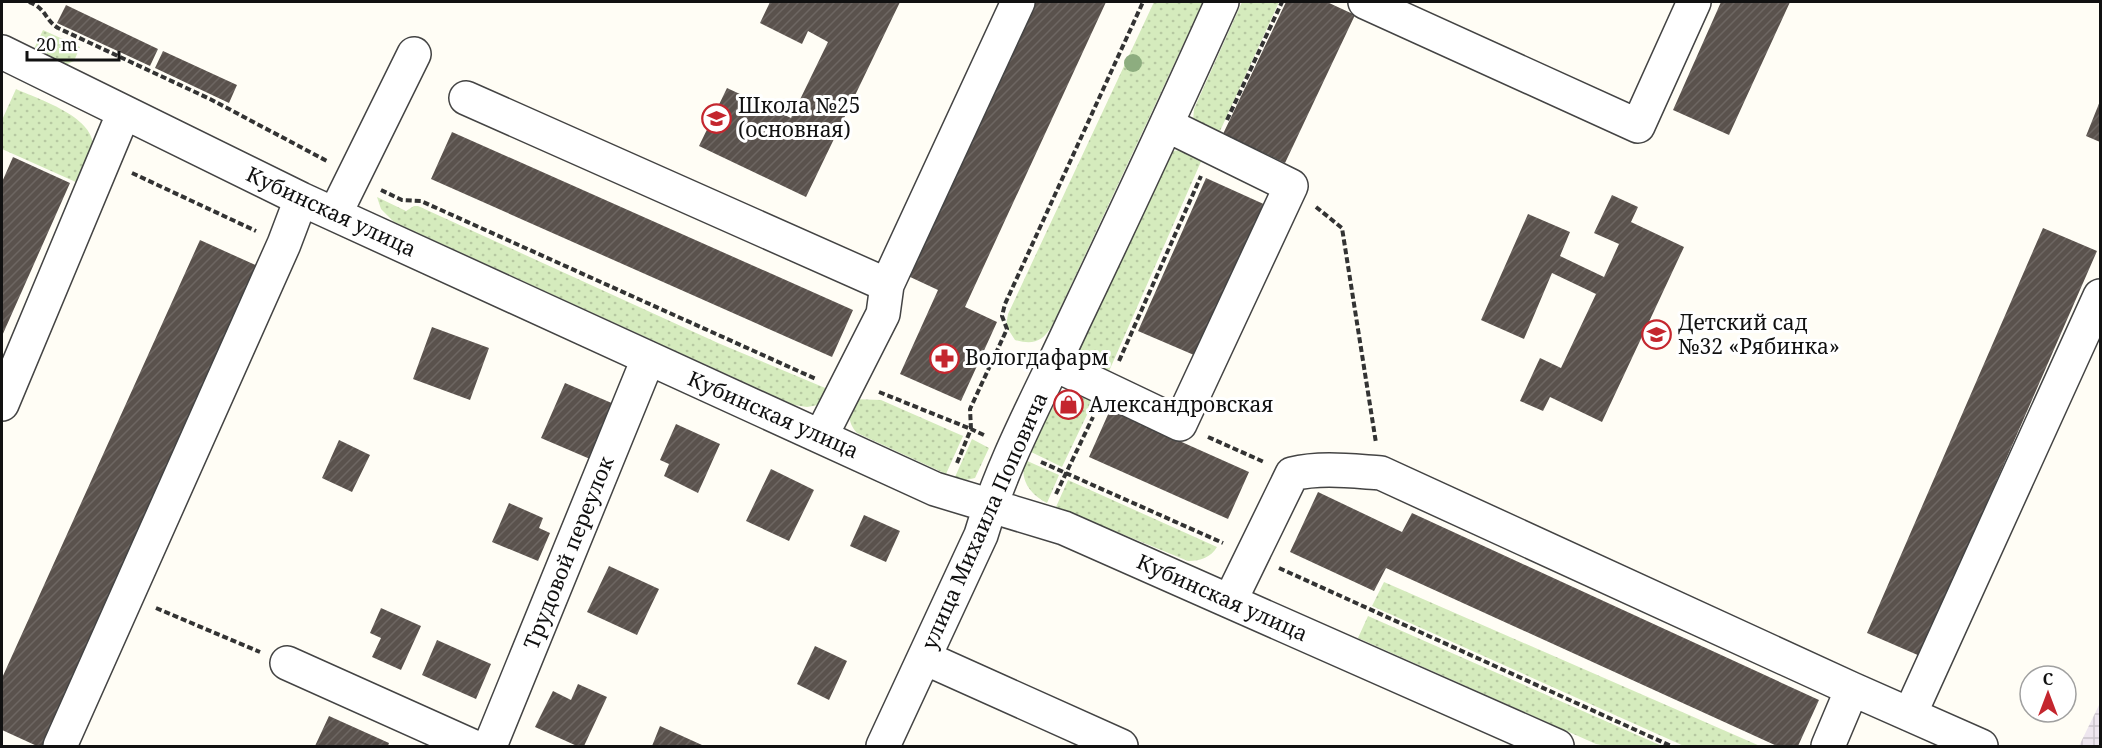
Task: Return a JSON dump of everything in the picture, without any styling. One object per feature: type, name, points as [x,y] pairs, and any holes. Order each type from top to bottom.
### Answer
[{"type":"street","points":[[821,436],[883,314],[887,285],[1018,2]]},
{"type":"street","name":"улица Михаила Поповича","points":[[883,747],[981,535],[1013,449],[1167,125],[1222,2]]},
{"type":"street","points":[[1365,2],[1638,126],[1694,2]]},
{"type":"street","name":"Кубинская улица","points":[[2,52],[301,199],[935,489],[1064,528],[1557,747]]},
{"type":"street","points":[[335,214],[414,54]]},
{"type":"street","points":[[466,98],[887,285]]},
{"type":"street","points":[[2,404],[124,112]]},
{"type":"street","points":[[1054,364],[1180,424],[1291,186],[1167,125]]},
{"type":"street","points":[[60,747],[284,244],[301,199]]},
{"type":"street","points":[[1910,714],[2100,296]]},
{"type":"street","name":"Трудовой переулок","points":[[490,747],[648,359]]},
{"type":"street","points":[[1230,601],[1292,474],[1303,471],[1337,470],[1381,473],[1981,747]]},
{"type":"street","points":[[925,658],[1121,747]]},
{"type":"street","points":[[287,663],[472,747]]},
{"type":"street","points":[[1828,747],[1852,689]]},
{"type":"path","points":[[29,2],[41,7],[51,23],[58,28],[210,99],[402,200],[421,201],[829,385],[845,389],[877,391],[990,438]]},
{"type":"path","points":[[956,465],[971,429],[970,409],[1007,329],[1002,316],[1005,304],[1143,2]]},
{"type":"path","points":[[1056,495],[1107,390],[1213,148],[1282,2]]},
{"type":"path","points":[[103,159],[284,244]]},
{"type":"path","points":[[1291,186],[1342,228],[1381,473]]},
{"type":"path","points":[[1180,424],[1292,474]]},
{"type":"path","points":[[1032,458],[1252,555],[1671,747]]},
{"type":"path","points":[[128,596],[287,663]]},
{"type":"shaded area","points":[[2100,703],[2100,746],[2079,746]]},
{"type":"green space","points":[[1154,2],[1203,2],[1052,326],[1045,336],[1037,341],[1015,340],[1006,326],[1008,314]]},
{"type":"green space","points":[[1242,2],[1279,2],[1215,142],[1193,121],[1194,109]]},
{"type":"green space","points":[[43,30],[80,47],[74,61],[65,65],[32,53]]},
{"type":"green space","points":[[16,89],[64,111],[85,127],[91,137],[93,148],[78,183],[2,149],[2,120]]},
{"type":"green space","points":[[1184,150],[1203,157],[1106,378],[1083,368],[1078,357],[1078,343],[1172,151]]},
{"type":"green space","points":[[377,197],[406,211],[418,206],[718,343],[830,390],[818,405],[807,407],[794,405],[394,222],[381,209]]},
{"type":"green space","points":[[1084,393],[1095,398],[1062,467],[1027,450],[1048,405],[1072,417]]},
{"type":"green space","points":[[852,399],[881,400],[963,436],[946,474],[857,433],[850,417]]},
{"type":"green space","points":[[972,439],[989,448],[975,478],[966,480],[955,477]]},
{"type":"green space","points":[[1025,460],[1059,475],[1047,503],[1027,486],[1024,474]]},
{"type":"green space","points":[[1068,480],[1217,547],[1205,558],[1188,561],[1056,507]]},
{"type":"green space","points":[[1384,582],[1760,746],[1684,746],[1372,606]]},
{"type":"green space","points":[[1368,616],[1662,746],[1596,744],[1358,638]]},
{"type":"building","points":[[770,2],[900,2],[806,197],[699,146],[727,88],[791,118],[828,42],[808,31],[802,44],[760,23]]},
{"type":"building","points":[[1034,2],[1106,2],[965,307],[997,322],[961,401],[900,374],[938,290],[908,276]]},
{"type":"building","points":[[1286,2],[1327,2],[1355,15],[1285,163],[1223,134]]},
{"type":"building","points":[[1721,2],[1790,2],[1729,135],[1673,110]]},
{"type":"building","points":[[66,5],[158,49],[150,66],[57,23]]},
{"type":"building","points":[[163,51],[237,85],[229,103],[155,68]]},
{"type":"building","points":[[2100,101],[2100,142],[2086,136]]},
{"type":"building","points":[[452,132],[853,310],[832,357],[431,179]]},
{"type":"building","points":[[13,157],[70,183],[2,336],[2,182]]},
{"type":"building","points":[[1206,178],[1268,206],[1201,358],[1138,331]]},
{"type":"building","points":[[1612,195],[1638,207],[1631,222],[1684,247],[1602,422],[1550,397],[1543,411],[1520,401],[1540,358],[1561,368],[1596,294],[1552,273],[1524,339],[1481,320],[1528,214],[1570,232],[1560,256],[1604,277],[1619,244],[1594,233]]},
{"type":"building","points":[[2043,228],[2097,251],[1920,656],[1867,633]]},
{"type":"building","points":[[200,240],[262,268],[45,746],[37,746],[2,730],[2,678]]},
{"type":"building","points":[[432,327],[489,348],[470,400],[413,379]]},
{"type":"building","points":[[565,383],[614,404],[590,459],[541,438]]},
{"type":"building","name":"Александровская","points":[[1070,399],[1074,405],[1070,411],[1066,411],[1062,403]]},
{"type":"building","points":[[1110,410],[1249,472],[1228,519],[1089,457]]},
{"type":"building","points":[[676,424],[720,444],[698,493],[664,476],[669,464],[660,460]]},
{"type":"building","points":[[339,440],[370,455],[352,492],[322,478]]},
{"type":"building","points":[[771,469],[814,490],[789,541],[746,521]]},
{"type":"building","points":[[1318,492],[1402,532],[1412,513],[1819,700],[1798,746],[1777,746],[1386,568],[1374,591],[1290,552]]},
{"type":"building","points":[[509,503],[543,518],[539,528],[550,533],[538,561],[492,542]]},
{"type":"building","points":[[864,515],[900,531],[886,562],[850,546]]},
{"type":"building","points":[[609,566],[659,589],[637,635],[587,612]]},
{"type":"building","points":[[381,608],[421,626],[401,670],[372,657],[381,638],[370,633]]},
{"type":"building","points":[[437,640],[491,664],[476,699],[422,675]]},
{"type":"building","points":[[815,646],[847,661],[829,700],[797,684]]},
{"type":"building","points":[[578,684],[607,697],[584,746],[577,746],[535,727],[553,691],[571,700]]},
{"type":"building","points":[[329,716],[389,743],[388,746],[315,746]]},
{"type":"building","points":[[660,726],[702,745],[652,746]]},
{"type":"place","name":"Школа №25 (основная)","points":[[717,118]]},
{"type":"place","name":"Детский сад №32 «Рябинка»","points":[[1657,335]]},
{"type":"place","name":"Вологдафарм","points":[[944,358]]},
{"type":"place","name":"Александровская","points":[[1068,405]]}]
